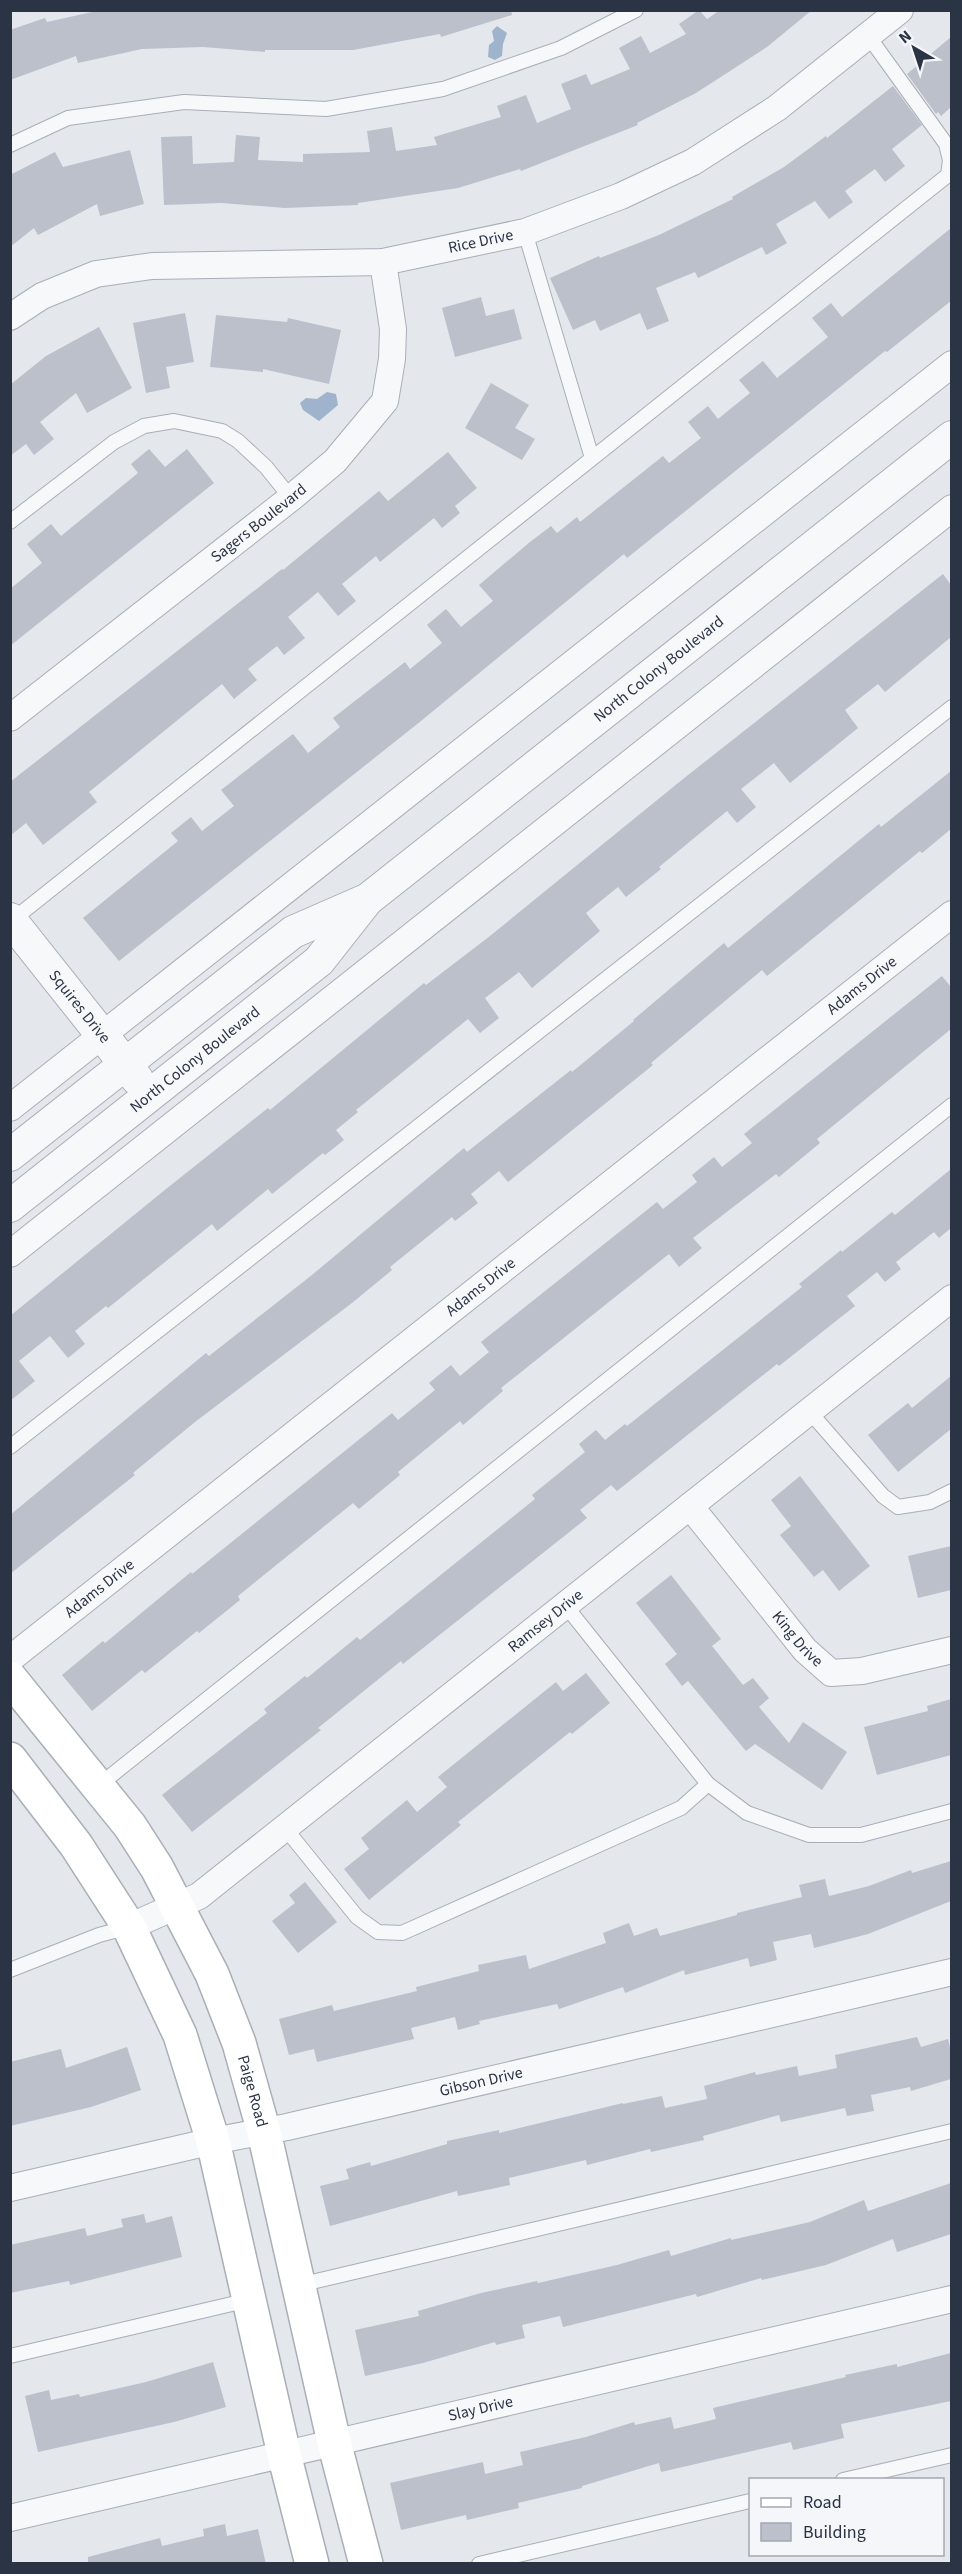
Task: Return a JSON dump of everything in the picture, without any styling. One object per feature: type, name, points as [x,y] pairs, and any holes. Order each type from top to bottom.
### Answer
[{"type":"main road","name":"Paige Road","points":[[10,1678],[130,1826],[157,1869],[212,1974],[239,2043],[264,2132],[334,2442],[366,2564]]},
{"type":"main road","points":[[10,1759],[76,1845],[129,1927],[180,2035],[213,2141],[284,2454],[312,2564]]},
{"type":"street","name":"Rice Drive","points":[[10,317],[42,296],[96,274],[152,266],[383,262],[525,232],[621,196],[693,162],[777,108],[900,10]]},
{"type":"street","name":"Sagers Boulevard","points":[[10,718],[291,498],[335,460],[385,401],[392,359],[393,329],[383,262]]},
{"type":"street","points":[[10,1107],[951,364]]},
{"type":"street","name":"North Colony Boulevard","points":[[10,1206],[319,960],[367,900],[951,437]]},
{"type":"street","points":[[10,1254],[951,508]]},
{"type":"street","name":"North Colony Boulevard","points":[[10,1155],[293,932],[367,900]]},
{"type":"street","name":"Adams Drive","points":[[10,1659],[951,914]]},
{"type":"street","name":"Squires Drive","points":[[11,921],[150,1096]]},
{"type":"street","points":[[150,1096],[174,1125]]},
{"type":"street","name":"Ramsey Drive","points":[[129,1927],[199,1896],[951,1298]]},
{"type":"street","name":"King Drive","points":[[690,1506],[805,1650],[831,1672],[862,1671],[951,1650]]},
{"type":"street","name":"Gibson Drive","points":[[10,2188],[213,2141],[264,2132],[951,1972]]},
{"type":"street","name":"Slay Drive","points":[[10,2518],[951,2299]]},
{"type":"lane","points":[[10,145],[68,118],[184,102],[326,109],[442,89],[561,48],[636,10]]},
{"type":"lane","points":[[11,921],[948,175],[950,160],[946,144],[869,37]]},
{"type":"lane","points":[[525,232],[592,458]]},
{"type":"lane","points":[[10,522],[114,442],[144,426],[174,421],[222,431],[238,441],[266,467],[291,498]]},
{"type":"lane","points":[[10,1447],[951,707]]},
{"type":"lane","points":[[98,1786],[951,1105]]},
{"type":"lane","points":[[809,1411],[883,1496],[898,1507],[930,1502],[951,1491]]},
{"type":"lane","points":[[565,1605],[708,1784],[747,1813],[809,1835],[861,1835],[951,1811]]},
{"type":"lane","points":[[285,1828],[357,1917],[378,1932],[402,1933],[681,1808],[708,1784]]},
{"type":"lane","points":[[10,1970],[99,1935],[129,1927]]},
{"type":"lane","points":[[299,2285],[951,2131]]},
{"type":"lane","points":[[10,2356],[249,2300]]},
{"type":"lane","points":[[852,2478],[951,2455]]},
{"type":"lane","points":[[479,2564],[749,2501]]},
{"type":"water","points":[[497,26],[507,33],[502,56],[495,60],[488,57],[489,45],[494,41],[492,31]]},
{"type":"water","points":[[327,392],[336,394],[338,405],[319,421],[303,410],[300,403],[306,398],[317,399]]},
{"type":"building","points":[[101,10],[511,10],[512,15],[441,37],[440,34],[353,50],[265,50],[265,52],[203,47],[142,49],[78,63],[76,56],[10,80],[10,30],[45,18],[47,22]]},
{"type":"building","points":[[699,10],[707,19],[720,10],[812,10],[767,47],[696,93],[637,123],[638,125],[521,171],[520,169],[458,188],[358,203],[358,205],[285,208],[221,203],[164,205],[161,137],[192,136],[193,164],[234,162],[236,135],[260,137],[258,160],[303,162],[303,154],[370,152],[367,131],[392,127],[396,151],[437,145],[434,137],[501,117],[497,106],[526,95],[537,123],[571,109],[561,84],[586,74],[591,85],[630,69],[619,48],[641,36],[650,53],[686,34],[679,24]]},
{"type":"building","points":[[951,37],[951,107],[941,116],[938,112],[936,114],[907,74]]},
{"type":"building","points":[[893,86],[922,125],[892,149],[905,166],[885,182],[875,169],[845,191],[853,202],[829,219],[815,201],[776,224],[787,243],[766,255],[762,247],[698,278],[695,272],[656,288],[669,321],[647,330],[640,313],[600,331],[595,320],[573,330],[550,278],[599,256],[600,258],[659,235],[733,199],[732,197],[784,167],[826,136],[827,138]]},
{"type":"building","points":[[130,150],[144,204],[100,216],[97,204],[38,235],[34,228],[10,247],[10,175],[55,152],[63,167]]},
{"type":"building","points":[[951,228],[951,301],[887,352],[885,351],[627,558],[624,554],[421,721],[119,961],[83,918],[178,841],[171,833],[191,817],[202,831],[234,806],[221,790],[293,734],[308,753],[340,727],[333,718],[405,662],[410,669],[442,643],[427,625],[446,609],[461,627],[493,601],[479,585],[530,542],[551,526],[557,533],[577,517],[580,522],[663,456],[669,463],[701,438],[688,422],[708,406],[718,419],[750,393],[739,380],[763,361],[777,378],[828,337],[812,318],[831,303],[842,317]]},
{"type":"building","points":[[481,297],[486,316],[514,309],[522,339],[455,357],[442,308]]},
{"type":"building","points":[[185,313],[194,362],[166,367],[170,388],[146,393],[133,323]]},
{"type":"building","points":[[216,315],[287,322],[288,318],[341,330],[329,384],[263,369],[263,372],[210,367]]},
{"type":"building","points":[[99,327],[132,388],[87,413],[76,393],[40,422],[54,439],[34,455],[26,444],[10,456],[10,385],[46,356]]},
{"type":"building","points":[[491,383],[529,405],[515,428],[535,439],[522,460],[465,428]]},
{"type":"building","points":[[149,449],[165,467],[187,449],[214,483],[10,646],[10,589],[42,563],[27,544],[51,524],[61,536],[138,473],[131,464]]},
{"type":"building","points":[[448,452],[477,488],[455,506],[460,513],[442,528],[434,518],[380,562],[376,556],[342,584],[356,601],[338,616],[318,592],[288,617],[305,638],[284,655],[277,646],[248,669],[257,680],[234,699],[222,684],[89,792],[97,802],[43,845],[26,823],[10,836],[10,782],[283,570],[379,491],[388,501]]},
{"type":"building","points":[[943,574],[951,585],[951,637],[885,692],[878,684],[845,710],[858,728],[790,783],[774,763],[741,789],[756,807],[737,823],[727,811],[626,897],[618,887],[586,913],[600,931],[532,988],[519,972],[485,998],[499,1018],[480,1033],[468,1019],[356,1110],[358,1112],[336,1130],[344,1140],[325,1155],[323,1153],[272,1194],[268,1189],[217,1231],[212,1224],[108,1308],[106,1306],[75,1331],[85,1344],[68,1358],[50,1336],[19,1361],[35,1381],[10,1401],[10,1316],[268,1108],[270,1110],[424,983],[426,985],[490,936],[683,779]]},
{"type":"building","points":[[951,771],[951,829],[922,853],[920,851],[767,976],[762,970],[651,1063],[653,1065],[508,1182],[499,1171],[471,1194],[478,1203],[455,1221],[452,1217],[390,1267],[392,1270],[352,1303],[195,1422],[133,1473],[135,1475],[10,1574],[10,1515],[206,1353],[209,1356],[312,1275],[464,1148],[467,1152],[571,1070],[572,1072],[724,943],[728,948],[879,824],[881,827]]},
{"type":"building","points":[[942,976],[951,987],[951,1029],[817,1139],[820,1143],[779,1177],[776,1174],[693,1238],[702,1248],[679,1267],[669,1254],[501,1388],[503,1391],[463,1425],[460,1421],[398,1472],[400,1475],[359,1509],[353,1503],[238,1596],[240,1600],[199,1633],[197,1631],[145,1673],[142,1670],[92,1711],[62,1675],[392,1413],[398,1420],[435,1390],[429,1383],[451,1365],[460,1376],[489,1352],[481,1342],[657,1202],[663,1209],[697,1182],[692,1175],[714,1157],[722,1167],[752,1143],[744,1134]]},
{"type":"building","points":[[951,1169],[951,1228],[939,1238],[934,1232],[896,1262],[901,1269],[885,1282],[877,1272],[847,1296],[855,1306],[779,1366],[777,1364],[617,1491],[611,1485],[580,1510],[587,1518],[403,1664],[401,1661],[318,1728],[321,1730],[192,1832],[162,1795],[267,1713],[264,1709],[305,1676],[307,1678],[357,1637],[360,1640],[535,1499],[532,1495],[585,1452],[579,1444],[596,1430],[605,1440],[625,1424],[627,1426],[802,1287],[799,1284],[841,1250],[842,1252],[892,1212],[895,1215]]},
{"type":"building","points":[[951,1376],[951,1429],[898,1472],[868,1435],[908,1403],[912,1408]]},
{"type":"building","points":[[800,1476],[870,1566],[839,1591],[823,1570],[814,1577],[780,1535],[791,1526],[771,1500]]},
{"type":"building","points":[[951,1546],[951,1590],[918,1598],[908,1556]]},
{"type":"building","points":[[671,1575],[721,1639],[712,1646],[743,1685],[753,1678],[769,1698],[759,1707],[789,1743],[803,1722],[847,1752],[822,1790],[755,1744],[746,1751],[688,1681],[682,1686],[665,1664],[677,1654],[636,1603]]},
{"type":"building","points":[[586,1673],[610,1703],[572,1734],[570,1732],[458,1822],[461,1825],[369,1900],[344,1869],[369,1849],[361,1838],[407,1800],[417,1812],[447,1787],[438,1777],[556,1682],[563,1691]]},
{"type":"building","points":[[951,1699],[951,1755],[877,1775],[864,1727],[928,1711],[927,1706]]},
{"type":"building","points":[[951,1861],[951,1901],[868,1934],[814,1948],[811,1934],[773,1942],[777,1960],[750,1967],[748,1958],[685,1975],[684,1970],[625,1993],[623,1987],[559,2009],[557,2004],[479,2021],[480,2024],[458,2030],[455,2017],[411,2028],[414,2039],[317,2062],[314,2049],[289,2055],[279,2019],[332,2005],[334,2011],[417,1991],[416,1987],[479,1971],[478,1965],[526,1955],[529,1969],[606,1943],[603,1933],[629,1923],[634,1936],[657,1928],[660,1936],[802,1897],[799,1885],[825,1879],[829,1896],[869,1886],[911,1870],[912,1873]]},
{"type":"building","points":[[305,1882],[337,1922],[298,1953],[272,1921],[295,1903],[289,1895]]},
{"type":"building","points":[[917,2037],[921,2047],[948,2039],[951,2051],[951,2079],[911,2091],[910,2087],[871,2095],[874,2111],[847,2116],[845,2108],[781,2122],[779,2115],[703,2136],[704,2140],[651,2152],[650,2149],[587,2165],[586,2160],[509,2178],[510,2185],[458,2196],[457,2191],[330,2226],[320,2186],[349,2179],[346,2169],[370,2162],[371,2166],[447,2144],[447,2141],[499,2130],[499,2133],[623,2103],[662,2096],[665,2108],[707,2099],[704,2086],[755,2072],[756,2075],[797,2066],[799,2076],[837,2068],[835,2055]]},
{"type":"building","points":[[127,2047],[141,2090],[91,2107],[10,2126],[10,2062],[61,2049],[66,2068]]},
{"type":"building","points":[[951,2183],[951,2234],[897,2252],[893,2239],[826,2265],[762,2280],[761,2278],[697,2297],[696,2294],[563,2327],[560,2316],[522,2325],[525,2338],[496,2345],[495,2342],[423,2363],[365,2376],[355,2330],[419,2316],[418,2311],[481,2293],[617,2265],[669,2250],[671,2256],[731,2238],[731,2240],[810,2222],[864,2200],[868,2211]]},
{"type":"building","points":[[144,2214],[146,2223],[172,2216],[182,2257],[70,2285],[69,2281],[10,2293],[10,2245],[85,2228],[87,2236],[123,2227],[121,2219]]},
{"type":"building","points":[[951,2353],[951,2401],[841,2424],[844,2438],[793,2450],[791,2442],[661,2472],[659,2463],[582,2486],[582,2488],[518,2503],[519,2508],[467,2520],[466,2515],[401,2530],[390,2483],[483,2462],[485,2474],[523,2465],[520,2452],[586,2437],[634,2422],[635,2425],[671,2417],[674,2429],[716,2419],[713,2408],[846,2377],[845,2375],[897,2364],[897,2367]]},
{"type":"building","points":[[213,2362],[226,2407],[174,2422],[38,2452],[25,2396],[49,2390],[51,2400],[79,2394],[80,2397],[146,2382]]},
{"type":"building","points":[[225,2524],[227,2536],[258,2529],[266,2564],[88,2564],[88,2557],[160,2538],[162,2546],[204,2536],[203,2529]]}]
